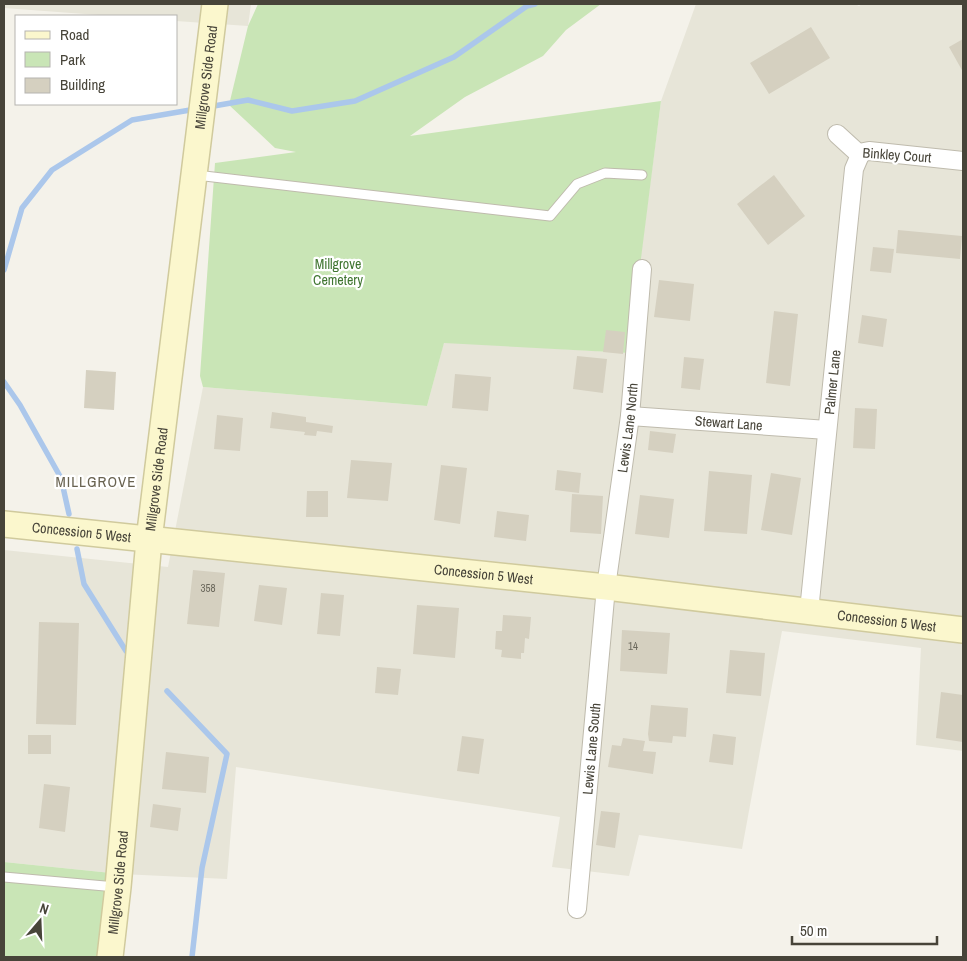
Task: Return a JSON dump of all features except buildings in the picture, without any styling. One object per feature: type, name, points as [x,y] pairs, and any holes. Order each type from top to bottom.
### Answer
[{"type":"main road","name":"Millgrove Side Road","points":[[110,957],[149,540],[215,4]]},
{"type":"main road","name":"Concession 5 West","points":[[4,524],[606,588],[963,630]]},
{"type":"street","name":"Binkley Court","points":[[837,134],[860,155],[869,151],[963,161]]},
{"type":"street","name":"Palmer Lane","points":[[809,611],[854,169],[860,155]]},
{"type":"street","name":"Lewis Lane North","points":[[606,588],[630,416],[642,269]]},
{"type":"street","name":"Stewart Lane","points":[[630,416],[827,430]]},
{"type":"street","name":"Lewis Lane South","points":[[577,909],[606,588]]},
{"type":"lane","points":[[194,174],[550,216],[577,184],[605,173],[642,175]]},
{"type":"lane","points":[[4,877],[118,887]]},
{"type":"shaded area","points":[[4,4],[251,4],[248,26],[178,21],[178,15],[98,15],[4,8]]},
{"type":"shaded area","points":[[696,4],[855,4],[859,6],[862,4],[963,4],[963,751],[916,745],[921,648],[782,631],[742,849],[639,835],[629,876],[552,867],[560,817],[236,767],[227,879],[121,874],[4,862],[4,550],[168,567],[203,387],[427,406],[444,342],[628,353],[661,101]]},
{"type":"green space","name":"Millgrove Cemetery","points":[[258,4],[601,4],[566,30],[543,56],[465,97],[410,136],[661,101],[629,353],[444,343],[427,406],[203,387],[200,376],[215,163],[296,152],[275,148],[229,105],[248,26]]},
{"type":"green space","points":[[4,862],[121,874],[113,957],[4,957]]},
{"type":"waterway","points":[[208,107],[248,100],[292,111],[355,101],[454,57],[527,6],[535,4]]},
{"type":"waterway","points":[[4,270],[22,208],[52,170],[132,120],[196,109]]},
{"type":"waterway","points":[[4,382],[20,405],[61,478],[69,514]]},
{"type":"waterway","points":[[77,549],[84,584],[126,651]]},
{"type":"waterway","points":[[167,691],[227,754],[202,868],[192,957]]},
{"type":"district","name":"MILLGROVE","points":[[96,481]]}]
